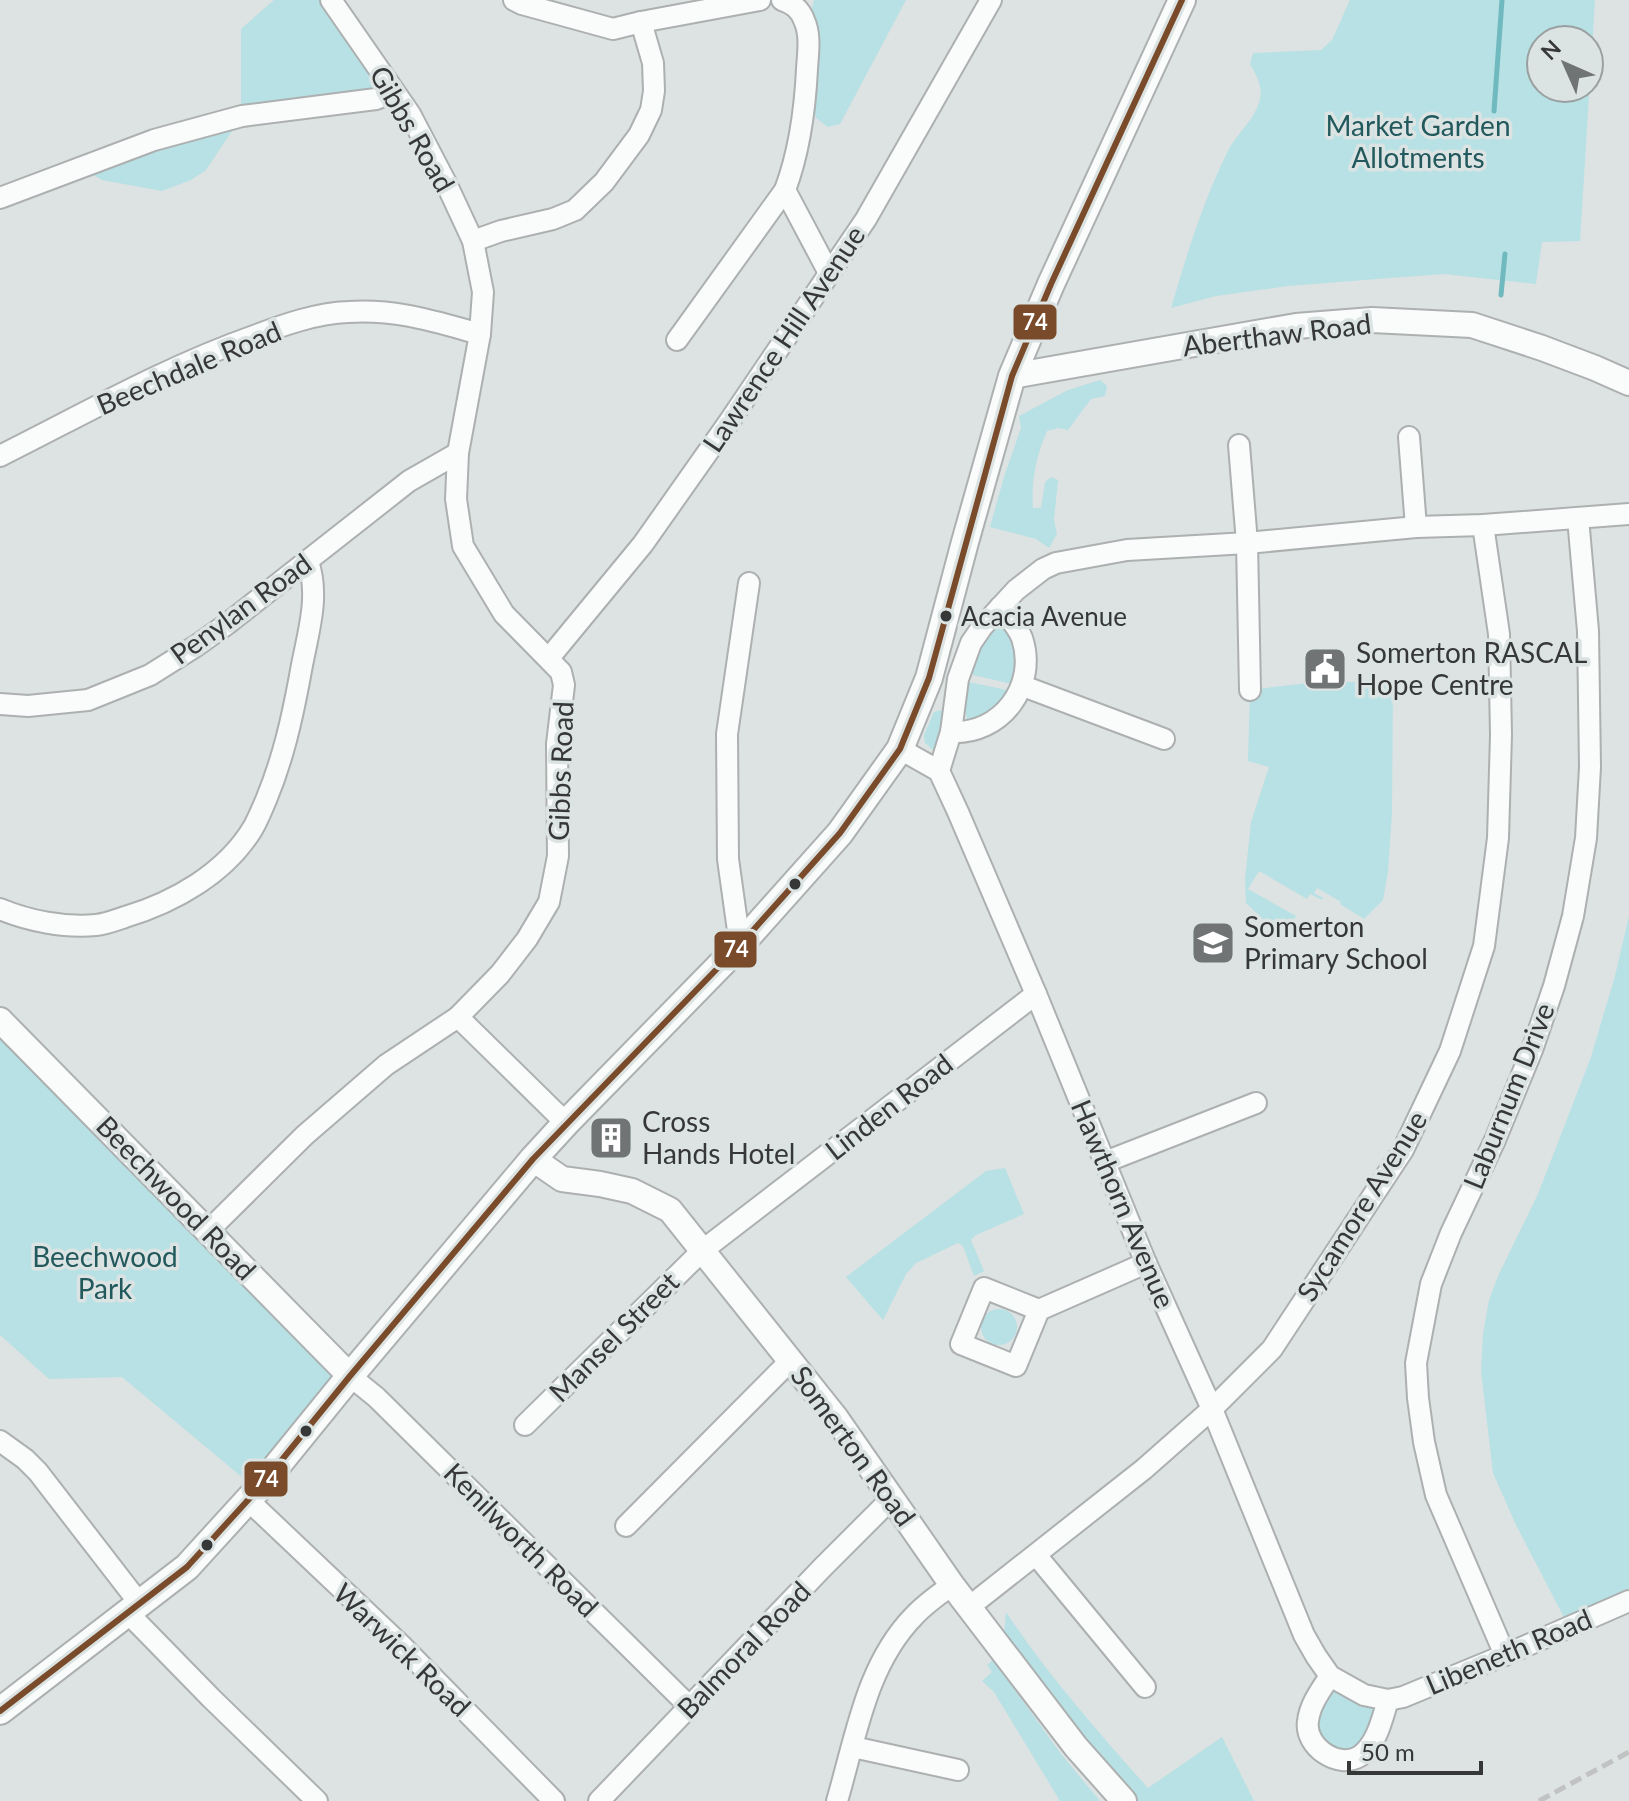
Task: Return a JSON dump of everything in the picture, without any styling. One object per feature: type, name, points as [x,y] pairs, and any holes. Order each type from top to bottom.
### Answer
[{"type":"main road","points":[[0,1711],[187,1567],[249,1501],[533,1159],[740,945],[840,833],[900,749],[929,678],[1012,376],[1182,0]]},
{"type":"street","name":"Gibbs Road","points":[[208,1231],[305,1135],[386,1065],[458,1017],[500,974],[527,939],[549,902],[558,856],[557,744],[564,685],[561,672],[504,614],[463,546],[456,499],[458,453],[480,334],[483,292],[473,241],[417,128],[331,0]]},
{"type":"street","points":[[514,0],[613,29],[760,0]]},
{"type":"street","name":"Lawrence Hill Avenue","points":[[549,658],[643,544],[866,219],[991,0]]},
{"type":"street","points":[[677,340],[785,190],[795,165],[805,112],[809,37],[799,10],[785,1]]},
{"type":"street","points":[[473,241],[575,210],[604,182],[639,135],[651,110],[653,63],[641,22]]},
{"type":"street","points":[[0,198],[154,140],[242,116],[376,99],[394,92]]},
{"type":"street","points":[[785,190],[829,273]]},
{"type":"street","name":"Beechdale Road","points":[[0,456],[206,354],[286,324],[345,312],[381,312],[414,315],[480,334]]},
{"type":"street","name":"Aberthaw Road","points":[[1012,376],[1296,326],[1372,320],[1472,325],[1542,348],[1629,383]]},
{"type":"street","points":[[1409,437],[1416,527]]},
{"type":"street","points":[[1239,445],[1247,543],[1250,690]]},
{"type":"street","name":"Penylan Road","points":[[0,704],[28,706],[88,700],[150,675],[206,639],[409,481],[458,453]]},
{"type":"street","points":[[900,749],[939,771],[951,732],[954,697],[971,643],[1000,607],[1029,579],[1056,563],[1127,550],[1629,514]]},
{"type":"street","name":"Laburnum Drive","points":[[1505,1655],[1436,1495],[1424,1442],[1416,1363],[1431,1284],[1532,1050],[1573,916],[1586,838],[1590,767],[1588,631],[1578,518]]},
{"type":"street","name":"Sycamore Avenue","points":[[969,1607],[1144,1469],[1212,1409],[1272,1349],[1403,1150],[1450,1051],[1484,946],[1498,838],[1501,735],[1499,634],[1483,525]]},
{"type":"street","points":[[0,909],[31,920],[98,925],[171,899],[205,879],[231,857],[259,815],[278,769],[291,723],[313,601],[313,577],[308,562]]},
{"type":"street","points":[[740,945],[728,859],[727,734],[749,583]]},
{"type":"street","points":[[951,732],[974,731],[987,726],[1002,714],[1023,686],[1022,638],[1000,607]]},
{"type":"street","points":[[1023,686],[1164,739]]},
{"type":"street","name":"Hawthorn Avenue","points":[[939,771],[1036,994],[1146,1263],[1212,1409],[1304,1635],[1330,1676],[1364,1695],[1388,1700]]},
{"type":"street","name":"Linden Road","points":[[703,1250],[1036,994]]},
{"type":"street","points":[[458,1017],[566,1123]]},
{"type":"street","name":"Beechwood Road","points":[[0,1020],[350,1376]]},
{"type":"street","points":[[1105,1162],[1256,1103]]},
{"type":"street","name":"Somerton Road","points":[[533,1159],[562,1179],[632,1191],[670,1210],[836,1418],[952,1585],[1076,1747],[1124,1801]]},
{"type":"street","name":"Mansel Street","points":[[525,1425],[703,1250]]},
{"type":"street","points":[[1039,1310],[1146,1263]]},
{"type":"street","points":[[626,1526],[791,1360]]},
{"type":"street","name":"Kenilworth Road","points":[[350,1376],[376,1397],[690,1707]]},
{"type":"street","points":[[0,1441],[38,1472],[134,1608],[211,1698],[317,1801]]},
{"type":"street","name":"Balmoral Road","points":[[599,1801],[891,1499]]},
{"type":"street","name":"Warwick Road","points":[[249,1501],[401,1645],[554,1801]]},
{"type":"street","points":[[1036,1555],[1145,1687]]},
{"type":"street","points":[[837,1801],[865,1699],[880,1664],[912,1617],[952,1585]]},
{"type":"street","name":"Libeneth Road","points":[[1388,1700],[1403,1697],[1629,1601]]},
{"type":"street","points":[[1330,1676],[1313,1702],[1307,1723],[1310,1737],[1319,1749],[1334,1758],[1346,1761],[1360,1756],[1372,1743],[1388,1700]]},
{"type":"street","points":[[853,1747],[958,1770]]},
{"type":"green space","points":[[274,0],[331,0],[394,92],[242,116],[206,170],[191,180],[162,191],[102,180],[81,168],[241,116],[241,29]]},
{"type":"green space","points":[[814,0],[906,0],[840,124],[828,127],[816,118],[812,101],[819,46],[812,7]]},
{"type":"green space","name":"Market Garden Allotments","points":[[1350,0],[1595,0],[1594,24],[1525,24],[1525,104],[1589,104],[1580,241],[1542,242],[1536,284],[1444,274],[1288,286],[1216,296],[1171,308],[1211,189],[1228,151],[1260,99],[1260,85],[1250,64],[1253,53],[1321,50],[1332,40]]},
{"type":"green space","points":[[1100,380],[1107,386],[1105,396],[1091,399],[1068,430],[1058,428],[1047,431],[1040,450],[1035,469],[1033,508],[1041,508],[1045,482],[1051,477],[1058,480],[1054,520],[1057,534],[1049,548],[1036,539],[990,527],[1021,428],[1019,416],[1068,390]]},
{"type":"green space","points":[[998,621],[1013,642],[1015,659],[1012,684],[973,675],[978,653]]},
{"type":"green space","points":[[968,682],[1012,691],[1001,707],[968,726],[965,707]]},
{"type":"green space","points":[[1393,682],[1392,813],[1383,900],[1364,919],[1317,888],[1314,893],[1322,900],[1310,894],[1307,899],[1259,871],[1248,889],[1296,916],[1286,935],[1272,928],[1246,903],[1245,879],[1251,822],[1269,767],[1248,761],[1250,690],[1308,683]]},
{"type":"green space","points":[[941,710],[946,722],[938,751],[925,743],[924,735],[934,712]]},
{"type":"green space","points":[[1629,916],[1629,1601],[1569,1627],[1493,1473],[1481,1371],[1483,1334],[1489,1300],[1499,1274],[1538,1194],[1591,1057]]},
{"type":"green space","name":"Beechwood Park","points":[[0,1020],[350,1376],[259,1488],[122,1377],[49,1379],[0,1335]]},
{"type":"green space","points":[[1005,1168],[1024,1214],[971,1240],[984,1271],[974,1276],[963,1246],[958,1243],[916,1263],[906,1274],[883,1320],[846,1277],[986,1171]]},
{"type":"green space","points":[[999,1309],[1011,1315],[1017,1327],[1011,1339],[999,1345],[987,1339],[981,1327],[987,1315]]},
{"type":"green space","points":[[1006,1612],[1056,1681],[1148,1788],[1222,1737],[1254,1801],[1133,1801],[1004,1635]]},
{"type":"green space","points":[[993,1660],[1061,1754],[1100,1801],[1060,1801],[994,1692],[982,1681],[992,1672],[987,1665]]},
{"type":"green space","points":[[1330,1676],[1388,1700],[1360,1756],[1319,1749],[1313,1702]]},
{"type":"waterway","points":[[1494,111],[1502,0]]},
{"type":"waterway","points":[[1501,295],[1505,254]]},
{"type":"railway","points":[[1539,1801],[1629,1752]]},
{"type":"transit line","name":"74","points":[[0,1711],[187,1567],[259,1488],[533,1159],[740,945],[840,833],[900,749],[929,678],[1012,376],[1182,0]]},
{"type":"place","name":"Acacia Avenue","points":[[946,616]]},
{"type":"place","name":"Somerton RASCAL Hope Centre","points":[[1325,669]]},
{"type":"place","name":"Somerton Primary School","points":[[1213,943]]},
{"type":"place","name":"Cross Hands Hotel","points":[[611,1138]]}]
